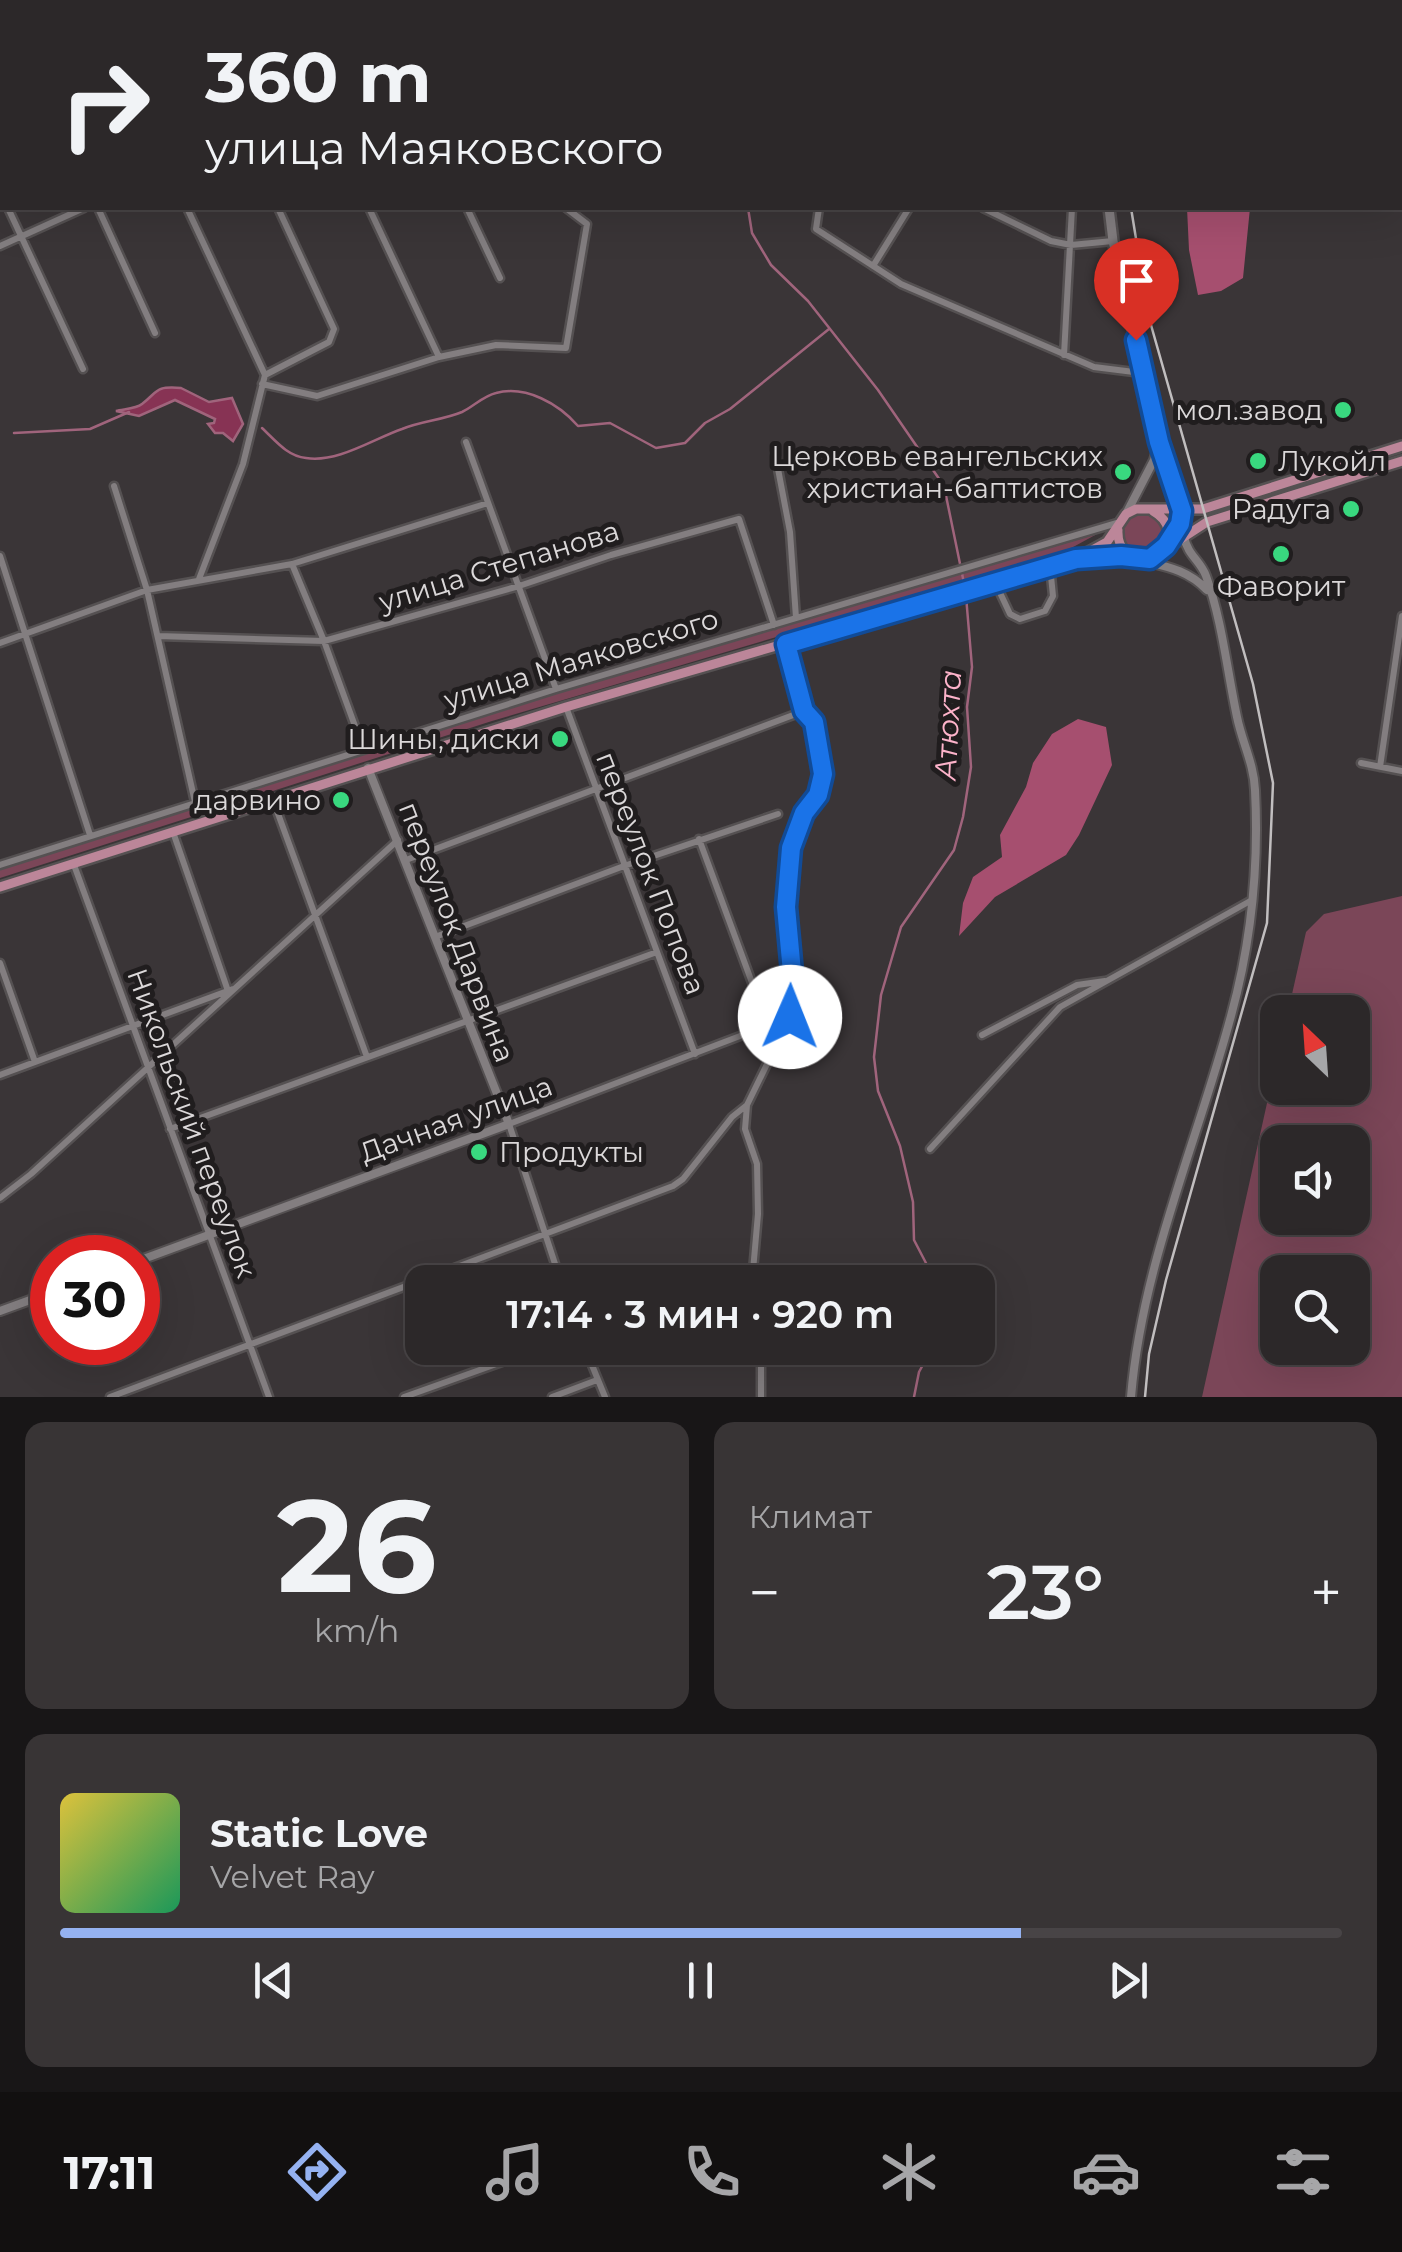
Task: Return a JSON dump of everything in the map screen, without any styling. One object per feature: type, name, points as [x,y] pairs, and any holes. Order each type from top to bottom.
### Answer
[{"type":"main road","points":[[1109,210],[1159,442]]},
{"type":"main road","points":[[1402,446],[1203,509],[1146,508],[1123,518],[1118,541],[1135,558],[1162,550],[1223,517],[1402,461]]},
{"type":"main road","points":[[1146,508],[1163,517],[1168,526],[1162,550]]},
{"type":"main road","name":"улица Маяковского","points":[[0,887],[566,707],[1076,559],[1107,542],[1123,518]]},
{"type":"main road","name":"улица Маяковского","points":[[1076,559],[1135,558]]},
{"type":"street","points":[[9,210],[83,369]]},
{"type":"street","points":[[0,246],[80,210]]},
{"type":"street","points":[[99,210],[155,333]]},
{"type":"street","points":[[188,210],[264,375],[243,464],[199,579]]},
{"type":"street","points":[[264,375],[330,342],[334,329],[279,210]]},
{"type":"street","points":[[370,210],[439,358]]},
{"type":"street","points":[[468,210],[500,278]]},
{"type":"street","points":[[262,384],[317,396],[439,358],[496,345],[566,348],[587,224],[569,210]]},
{"type":"street","points":[[819,210],[816,229],[901,284],[1094,367],[1144,373]]},
{"type":"street","points":[[873,266],[908,210]]},
{"type":"street","points":[[987,210],[1050,240],[1070,245],[1113,240]]},
{"type":"street","points":[[1064,355],[1072,210]]},
{"type":"street","points":[[466,442],[556,688]]},
{"type":"street","points":[[1159,442],[1182,511],[1180,524],[1162,550]]},
{"type":"street","points":[[1123,518],[1154,460],[1159,442]]},
{"type":"street","points":[[775,453],[790,532],[796,618]]},
{"type":"street","points":[[114,486],[147,590],[195,802]]},
{"type":"street","points":[[0,643],[147,590],[292,564],[488,503]]},
{"type":"street","name":"улица Степанова","points":[[158,636],[324,641],[739,518],[774,625]]},
{"type":"street","name":"улица Маяковского","points":[[0,865],[556,688],[943,576],[1123,518]]},
{"type":"street","points":[[1131,1397],[1144,1304],[1231,1016],[1252,900],[1256,787],[1206,576],[1190,558],[1184,537]]},
{"type":"street","points":[[0,556],[90,835]]},
{"type":"street","points":[[1135,558],[1193,576],[1210,596]]},
{"type":"street","points":[[292,564],[363,748]]},
{"type":"street","points":[[992,583],[1010,614],[1020,618],[1045,610],[1053,596],[1050,566]]},
{"type":"street","points":[[1380,767],[1402,616]]},
{"type":"street","points":[[754,1265],[757,1164],[745,1129],[747,1105],[790,1017],[794,994],[786,907],[791,848],[804,813],[818,795],[823,774],[814,722],[804,711],[786,644]]},
{"type":"street","name":"переулок Попова","points":[[566,707],[695,1054]]},
{"type":"street","points":[[406,860],[804,711]]},
{"type":"street","points":[[1361,763],[1402,771]]},
{"type":"street","name":"переулок Дарвина","points":[[368,768],[509,1124],[555,1265]]},
{"type":"street","points":[[272,799],[367,1057]]},
{"type":"street","points":[[435,937],[699,839],[778,814]]},
{"type":"street","points":[[173,832],[228,991]]},
{"type":"street","points":[[699,839],[768,1026]]},
{"type":"street","points":[[0,1198],[148,1069],[398,840]]},
{"type":"street","name":"Никольский переулок","points":[[74,864],[269,1397]]},
{"type":"street","points":[[930,1149],[1060,1007],[1252,900]]},
{"type":"street","points":[[170,1128],[657,952]]},
{"type":"street","points":[[0,963],[35,1062]]},
{"type":"street","points":[[982,1036],[1077,985],[1111,980]]},
{"type":"street","points":[[0,1075],[238,988]]},
{"type":"street","name":"Дачная улица","points":[[160,1253],[790,1017]]},
{"type":"street","points":[[110,1397],[673,1186],[747,1105]]},
{"type":"street","points":[[0,1311],[30,1300]]},
{"type":"street","points":[[404,1397],[493,1365]]},
{"type":"street","points":[[591,1365],[605,1397]]},
{"type":"street","points":[[761,1365],[762,1397]]},
{"type":"street","points":[[552,1397],[597,1380]]},
{"type":"shaded area","points":[[1187,210],[1250,210],[1243,278],[1221,291],[1198,295],[1189,250]]},
{"type":"shaded area","points":[[181,388],[209,402],[232,398],[243,424],[233,441],[223,433],[215,433],[208,424],[215,419],[175,400],[139,416],[116,411],[139,406],[161,389]]},
{"type":"shaded area","points":[[1143,513],[1157,519],[1163,533],[1157,547],[1143,553],[1129,547],[1123,533],[1129,519]]},
{"type":"shaded area","points":[[1097,534],[1064,552],[492,721],[0,878],[0,869],[490,712]]},
{"type":"shaded area","points":[[1078,719],[1106,727],[1112,765],[1079,835],[1066,855],[995,897],[959,936],[963,903],[973,877],[1002,857],[1000,835],[1026,787],[1033,763],[1052,734]]},
{"type":"shaded area","points":[[1402,896],[1402,1397],[1202,1397],[1260,1135],[1260,1235],[1370,1235],[1370,1125],[1262,1125],[1267,1105],[1370,1105],[1370,995],[1292,995],[1306,932],[1324,914]]},
{"type":"waterway","name":"Атюхта","points":[[748,210],[752,233],[771,265],[808,301],[878,390],[944,486],[965,588]]},
{"type":"waterway","points":[[262,428],[293,454],[318,459],[355,449],[409,426],[455,415],[491,394],[507,391],[541,398],[578,426],[610,423],[656,448],[685,443],[705,423],[730,409],[829,329]]},
{"type":"waterway","points":[[14,433],[90,429],[129,412]]},
{"type":"waterway","name":"Атюхта","points":[[927,1265],[914,1240],[913,1202],[900,1146],[878,1091],[874,1057],[881,995],[901,927],[954,850],[963,817],[971,767],[967,707],[972,667],[966,596]]},
{"type":"waterway","name":"Атюхта","points":[[914,1397],[923,1365]]},
{"type":"railway","points":[[1131,210],[1149,318],[1253,684],[1273,783],[1267,923],[1166,1280],[1149,1354],[1145,1397]]},
{"type":"place","name":"мол.завод","points":[[1343,410]]},
{"type":"place","name":"Лукойл","points":[[1258,461]]},
{"type":"place","name":"Церковь евангельских христиан-баптистов","points":[[1123,472]]},
{"type":"place","name":"Радуга","points":[[1351,509]]},
{"type":"place","name":"Фаворит","points":[[1281,554]]},
{"type":"place","name":"Шины, диски","points":[[560,739]]},
{"type":"place","name":"дарвино","points":[[341,800]]},
{"type":"place","name":"Продукты","points":[[479,1152]]},
{"type":"route","points":[[790,1017],[794,994],[786,907],[791,848],[804,813],[818,795],[823,774],[814,722],[804,711],[786,644],[1076,559],[1121,556],[1140,560],[1159,554],[1180,524],[1182,511],[1159,442],[1136,340]]}]
